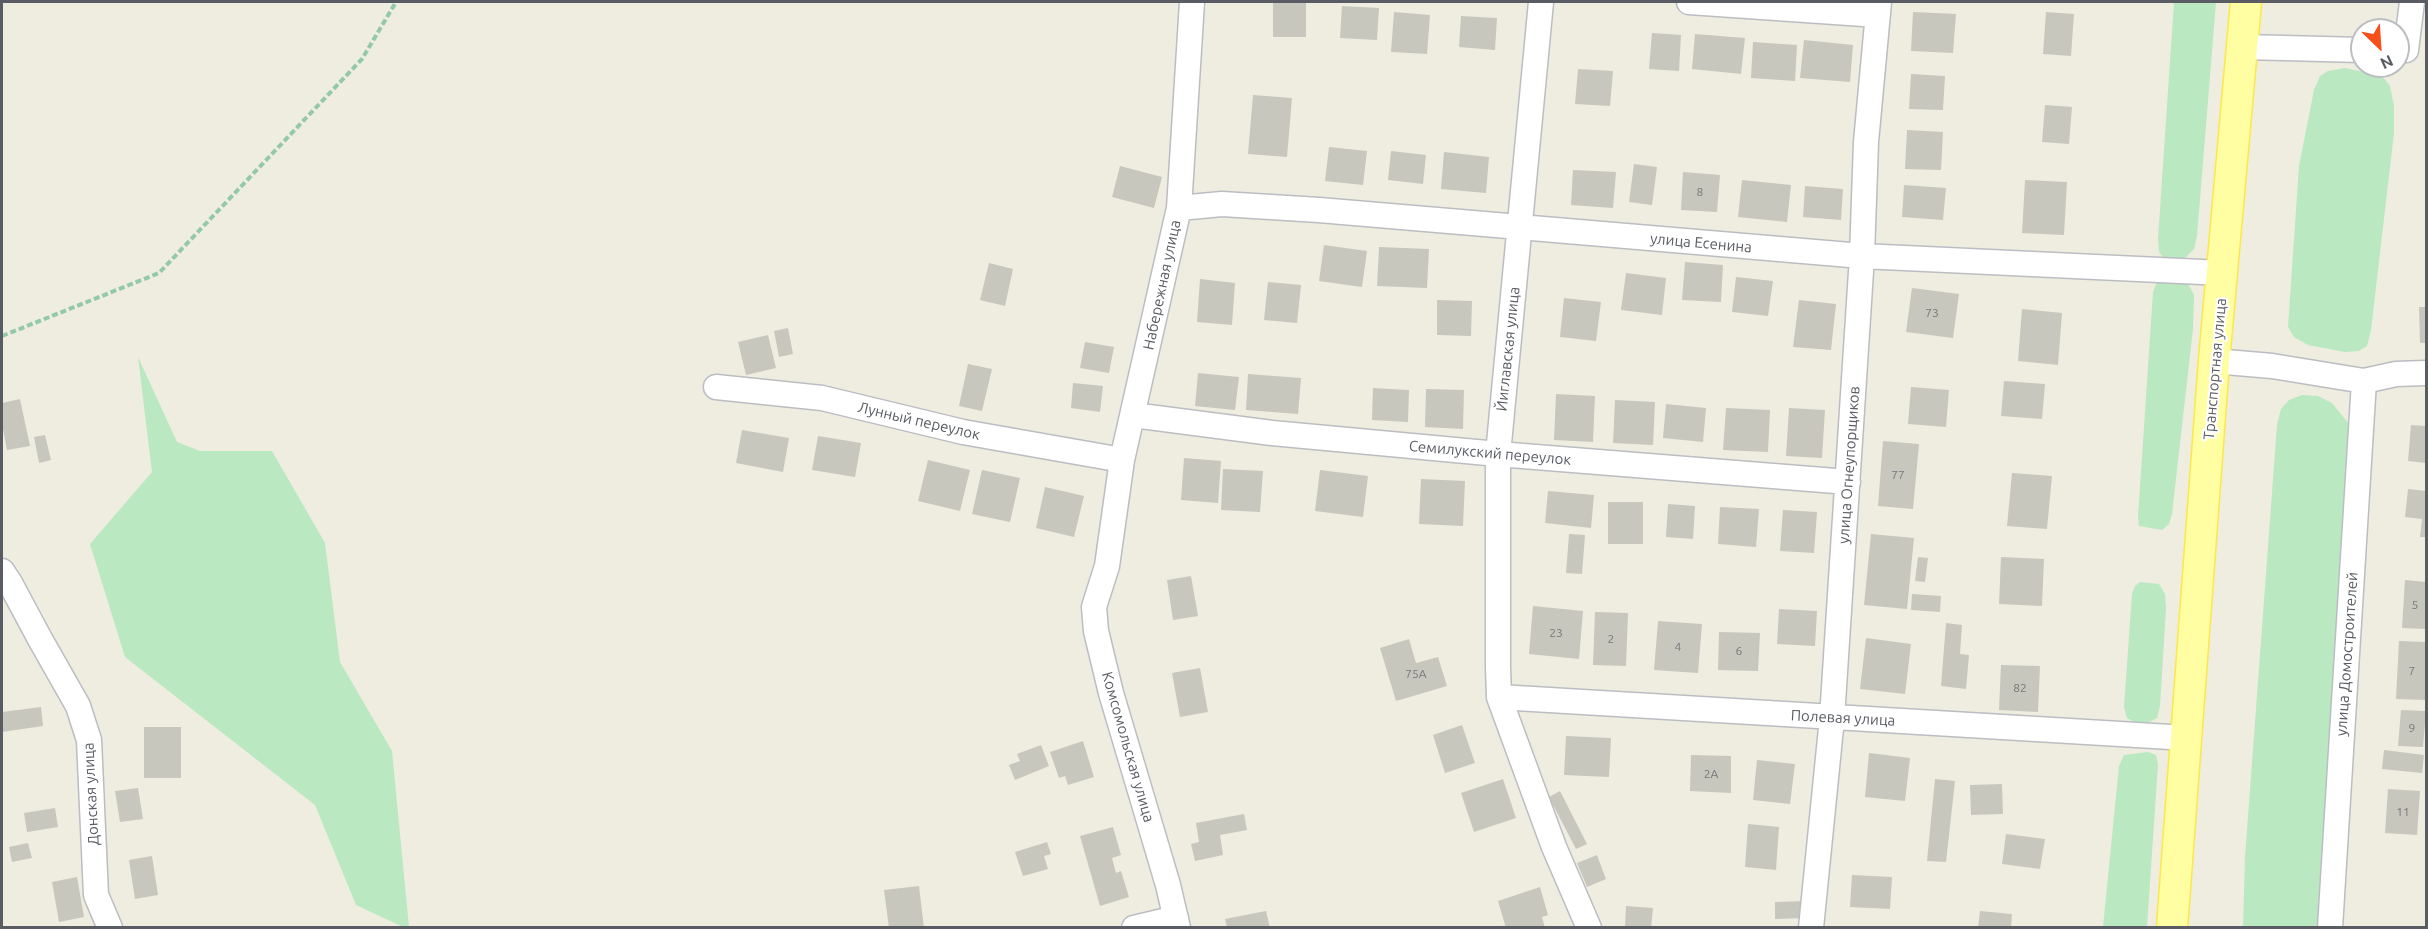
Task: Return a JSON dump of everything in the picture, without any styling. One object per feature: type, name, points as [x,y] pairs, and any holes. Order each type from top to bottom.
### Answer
[{"type":"main road","name":"Транспортная улица","points":[[2172,927],[2214,361],[2244,47],[2246,2]]},
{"type":"street","name":"Набережная улица","points":[[1107,566],[1122,460],[1179,208],[1192,2]]},
{"type":"street","name":"Йиглавская улица","points":[[1499,698],[1498,454],[1541,2]]},
{"type":"street","points":[[1689,2],[1878,8]]},
{"type":"street","points":[[2410,50],[2412,2]]},
{"type":"street","name":"улица Огнеупорщиков","points":[[1811,927],[1832,718],[1862,256],[1866,142],[1878,8]]},
{"type":"street","points":[[2244,47],[2350,50]]},
{"type":"street","name":"улица Есенина","points":[[1179,208],[1222,204],[1862,256],[2223,273]]},
{"type":"street","points":[[2214,361],[2272,366],[2364,381],[2396,374],[2427,373]]},
{"type":"street","name":"улица Домостроителей","points":[[2330,927],[2364,381]]},
{"type":"street","name":"Лунный переулок","points":[[716,387],[822,399],[963,432],[1122,460]]},
{"type":"street","name":"Семилукский переулок","points":[[1133,415],[1272,433],[1848,482]]},
{"type":"street","name":"Комсомольская улица","points":[[1107,566],[1094,607],[1096,631],[1111,693],[1177,923]]},
{"type":"street","name":"Донская улица","points":[[2,571],[78,706],[89,740],[96,895],[110,927]]},
{"type":"street","points":[[1499,698],[1554,847],[1588,927]]},
{"type":"street","name":"Полевая улица","points":[[1499,698],[2187,738]]},
{"type":"street","points":[[1134,927],[1177,923]]},
{"type":"path","points":[[2,336],[159,273],[362,59],[396,2]]},
{"type":"green space","points":[[2174,2],[2216,2],[2197,236],[2194,249],[2185,258],[2175,261],[2165,260],[2159,252],[2158,239]]},
{"type":"green space","points":[[2345,68],[2350,69],[2350,78],[2384,78],[2390,86],[2394,106],[2394,133],[2371,330],[2367,346],[2359,351],[2345,352],[2308,345],[2294,337],[2288,327],[2299,166],[2314,90],[2320,76],[2328,71]]},
{"type":"green space","points":[[2186,280],[2194,295],[2193,329],[2172,514],[2169,524],[2162,530],[2139,526],[2138,517],[2153,292],[2157,282]]},
{"type":"green space","points":[[138,357],[177,442],[200,451],[272,451],[325,543],[340,662],[392,751],[409,927],[403,927],[356,905],[315,805],[125,657],[90,544],[152,472]]},
{"type":"green space","points":[[2302,395],[2318,396],[2332,403],[2349,424],[2353,438],[2318,927],[2243,928],[2245,857],[2277,425],[2281,409],[2289,400]]},
{"type":"green space","points":[[2140,582],[2159,584],[2165,594],[2166,608],[2160,706],[2157,718],[2147,723],[2136,723],[2127,718],[2124,707],[2132,594],[2135,586]]},
{"type":"green space","points":[[2148,752],[2156,755],[2158,764],[2147,927],[2103,927],[2119,766],[2124,755]]},
{"type":"building","points":[[1273,2],[1306,2],[1306,37],[1273,37]]},
{"type":"building","points":[[1342,6],[1379,8],[1377,40],[1340,38]]},
{"type":"building","points":[[1394,12],[1430,15],[1427,54],[1391,52]]},
{"type":"building","points":[[1913,12],[1956,14],[1953,53],[1911,51]]},
{"type":"building","points":[[2046,12],[2074,14],[2071,56],[2043,54]]},
{"type":"building","points":[[1461,16],[1497,18],[1495,50],[1459,47]]},
{"type":"building","points":[[1652,33],[1681,35],[1679,71],[1649,69]]},
{"type":"building","points":[[1695,34],[1745,38],[1741,74],[1692,69]]},
{"type":"building","points":[[1804,40],[1853,45],[1850,82],[1800,78]]},
{"type":"building","points":[[1753,42],[1797,45],[1795,81],[1751,78]]},
{"type":"building","points":[[1578,69],[1613,71],[1610,106],[1575,104]]},
{"type":"building","points":[[1911,74],[1945,76],[1943,110],[1909,109]]},
{"type":"building","points":[[1253,95],[1292,98],[1287,157],[1248,154]]},
{"type":"building","points":[[2045,105],[2072,107],[2069,144],[2042,142]]},
{"type":"building","points":[[1907,130],[1943,132],[1941,170],[1905,169]]},
{"type":"building","points":[[1329,147],[1367,151],[1363,185],[1325,181]]},
{"type":"building","points":[[1391,151],[1426,155],[1423,184],[1388,180]]},
{"type":"building","points":[[1444,152],[1489,157],[1486,193],[1441,189]]},
{"type":"building","points":[[1634,164],[1657,167],[1652,205],[1629,202]]},
{"type":"building","points":[[1120,166],[1162,177],[1154,208],[1112,197]]},
{"type":"building","points":[[1573,170],[1616,172],[1613,208],[1571,205]]},
{"type":"building","points":[[1683,172],[1720,175],[1717,212],[1681,210]]},
{"type":"building","points":[[1742,180],[1791,185],[1787,222],[1738,217]]},
{"type":"building","points":[[2025,180],[2067,182],[2064,235],[2022,233]]},
{"type":"building","points":[[1904,185],[1946,188],[1943,220],[1902,217]]},
{"type":"building","points":[[1805,186],[1843,189],[1841,220],[1803,217]]},
{"type":"building","points":[[1324,245],[1367,251],[1362,287],[1319,281]]},
{"type":"building","points":[[1379,247],[1429,249],[1427,288],[1377,286]]},
{"type":"building","points":[[1685,262],[1723,265],[1721,302],[1682,300]]},
{"type":"building","points":[[989,263],[1013,269],[1005,306],[980,300]]},
{"type":"building","points":[[1626,273],[1666,278],[1662,315],[1621,310]]},
{"type":"building","points":[[1736,277],[1773,281],[1768,316],[1732,312]]},
{"type":"building","points":[[1200,279],[1235,283],[1232,325],[1197,322]]},
{"type":"building","points":[[1268,282],[1301,285],[1297,323],[1264,320]]},
{"type":"building","points":[[1912,288],[1959,294],[1953,338],[1906,332]]},
{"type":"building","points":[[1564,298],[1601,302],[1596,341],[1560,337]]},
{"type":"building","points":[[1437,300],[1472,301],[1471,336],[1437,335]]},
{"type":"building","points":[[1799,300],[1836,304],[1831,350],[1793,347]]},
{"type":"building","points":[[2419,307],[2426,307],[2426,343],[2420,343]]},
{"type":"building","points":[[2022,309],[2062,313],[2058,365],[2018,361]]},
{"type":"building","points":[[788,328],[793,354],[779,357],[774,331]]},
{"type":"building","points":[[768,335],[776,368],[746,375],[738,342]]},
{"type":"building","points":[[1085,342],[1114,347],[1109,373],[1080,368]]},
{"type":"building","points":[[968,364],[992,369],[982,411],[959,406]]},
{"type":"building","points":[[1198,373],[1239,377],[1235,410],[1195,406]]},
{"type":"building","points":[[1248,374],[1301,378],[1298,414],[1246,410]]},
{"type":"building","points":[[2004,381],[2045,384],[2042,419],[2001,416]]},
{"type":"building","points":[[1073,383],[1103,386],[1100,412],[1071,408]]},
{"type":"building","points":[[1911,387],[1949,390],[1946,427],[1908,424]]},
{"type":"building","points":[[1373,388],[1409,390],[1408,422],[1372,420]]},
{"type":"building","points":[[1426,389],[1464,390],[1463,429],[1425,427]]},
{"type":"building","points":[[1556,394],[1595,396],[1593,442],[1554,440]]},
{"type":"building","points":[[20,399],[30,446],[7,450],[2,424],[2,403]]},
{"type":"building","points":[[1615,400],[1655,402],[1653,445],[1613,443]]},
{"type":"building","points":[[1666,404],[1706,408],[1703,442],[1663,438]]},
{"type":"building","points":[[1726,408],[1770,410],[1768,452],[1723,450]]},
{"type":"building","points":[[1789,408],[1825,410],[1822,458],[1786,456]]},
{"type":"building","points":[[2411,425],[2426,426],[2426,463],[2408,461]]},
{"type":"building","points":[[742,430],[789,438],[783,472],[736,463]]},
{"type":"building","points":[[45,435],[51,460],[39,463],[34,437]]},
{"type":"building","points":[[818,436],[861,443],[855,477],[812,470]]},
{"type":"building","points":[[1883,441],[1919,444],[1913,509],[1878,506]]},
{"type":"building","points":[[1184,458],[1221,461],[1218,503],[1181,500]]},
{"type":"building","points":[[928,460],[970,470],[960,511],[918,501]]},
{"type":"building","points":[[1223,469],[1263,471],[1260,512],[1221,510]]},
{"type":"building","points":[[982,470],[1020,478],[1010,522],[972,514]]},
{"type":"building","points":[[1320,470],[1368,476],[1363,517],[1315,511]]},
{"type":"building","points":[[2012,473],[2052,476],[2047,529],[2007,526]]},
{"type":"building","points":[[1421,479],[1465,481],[1463,526],[1419,524]]},
{"type":"building","points":[[1045,487],[1084,496],[1074,537],[1036,528]]},
{"type":"building","points":[[2408,489],[2426,491],[2426,537],[2420,537],[2422,519],[2405,517]]},
{"type":"building","points":[[1548,491],[1594,495],[1591,528],[1545,523]]},
{"type":"building","points":[[1608,502],[1643,502],[1643,544],[1608,544]]},
{"type":"building","points":[[1668,504],[1695,506],[1693,539],[1666,537]]},
{"type":"building","points":[[1720,507],[1759,509],[1756,547],[1718,544]]},
{"type":"building","points":[[1783,510],[1817,512],[1814,553],[1780,551]]},
{"type":"building","points":[[1569,534],[1585,535],[1582,574],[1566,573]]},
{"type":"building","points":[[1871,534],[1914,538],[1907,609],[1864,605]]},
{"type":"building","points":[[1918,557],[1928,558],[1925,582],[1915,581]]},
{"type":"building","points":[[2001,557],[2044,559],[2042,606],[1999,604]]},
{"type":"building","points":[[1191,576],[1198,616],[1173,620],[1167,580]]},
{"type":"building","points":[[2405,580],[2426,582],[2426,629],[2402,628]]},
{"type":"building","points":[[1912,594],[1941,596],[1940,612],[1911,610]]},
{"type":"building","points":[[1533,606],[1583,611],[1579,659],[1529,654]]},
{"type":"building","points":[[1779,609],[1817,611],[1815,646],[1777,644]]},
{"type":"building","points":[[1595,612],[1628,613],[1626,666],[1593,665]]},
{"type":"building","points":[[1658,621],[1702,624],[1698,673],[1654,670]]},
{"type":"building","points":[[1946,623],[1962,625],[1960,654],[1969,655],[1966,689],[1941,686]]},
{"type":"building","points":[[1719,632],[1760,633],[1758,671],[1718,670]]},
{"type":"building","points":[[1866,638],[1911,644],[1905,694],[1860,689]]},
{"type":"building","points":[[1409,639],[1416,663],[1438,657],[1447,686],[1396,701],[1380,648]]},
{"type":"building","points":[[2399,641],[2426,642],[2426,700],[2396,699]]},
{"type":"building","points":[[2001,665],[2040,666],[2038,712],[1999,710]]},
{"type":"building","points":[[1200,668],[1208,712],[1180,717],[1172,673]]},
{"type":"building","points":[[41,707],[43,726],[2,732],[2,712]]},
{"type":"building","points":[[2401,710],[2426,711],[2423,747],[2398,746]]},
{"type":"building","points":[[1462,725],[1475,763],[1445,773],[1433,735]]},
{"type":"building","points":[[144,727],[181,727],[181,778],[144,778]]},
{"type":"building","points":[[1566,736],[1611,738],[1609,777],[1564,775]]},
{"type":"building","points":[[1083,741],[1094,777],[1068,785],[1065,776],[1059,778],[1050,752]]},
{"type":"building","points":[[1041,745],[1049,766],[1015,780],[1009,765],[1020,761],[1017,754]]},
{"type":"building","points":[[2384,750],[2424,755],[2422,773],[2382,769]]},
{"type":"building","points":[[1869,753],[1910,758],[1905,801],[1865,797]]},
{"type":"building","points":[[1691,755],[1731,756],[1731,793],[1690,791]]},
{"type":"building","points":[[1757,760],[1795,764],[1790,804],[1753,800]]},
{"type":"building","points":[[1503,779],[1516,818],[1474,832],[1461,793]]},
{"type":"building","points":[[1935,779],[1955,781],[1946,862],[1927,861]]},
{"type":"building","points":[[2002,784],[2003,814],[1971,815],[1970,785]]},
{"type":"building","points":[[138,788],[143,819],[120,822],[115,791]]},
{"type":"building","points":[[2388,789],[2420,791],[2417,835],[2385,833]]},
{"type":"building","points":[[1560,791],[1587,844],[1576,849],[1549,797]]},
{"type":"building","points":[[55,808],[58,827],[27,832],[24,813]]},
{"type":"building","points":[[1244,814],[1247,830],[1220,835],[1223,855],[1195,861],[1191,844],[1199,842],[1196,823]]},
{"type":"building","points":[[1748,824],[1779,827],[1776,870],[1745,867]]},
{"type":"building","points":[[1113,827],[1121,855],[1112,858],[1116,873],[1121,871],[1129,897],[1100,906],[1080,836]]},
{"type":"building","points":[[2006,834],[2045,839],[2040,869],[2002,864]]},
{"type":"building","points":[[1047,842],[1051,854],[1044,856],[1048,869],[1023,876],[1015,852]]},
{"type":"building","points":[[28,843],[32,858],[12,862],[9,847]]},
{"type":"building","points":[[1597,855],[1606,879],[1587,887],[1577,863]]},
{"type":"building","points":[[152,856],[158,895],[135,899],[129,860]]},
{"type":"building","points":[[1852,875],[1892,877],[1890,909],[1850,907]]},
{"type":"building","points":[[77,877],[84,917],[59,922],[52,882]]},
{"type":"building","points":[[919,886],[924,928],[889,928],[884,890]]},
{"type":"building","points":[[1540,887],[1548,915],[1542,917],[1545,928],[1506,928],[1498,901]]},
{"type":"building","points":[[1805,901],[1805,918],[1775,919],[1775,902]]},
{"type":"building","points":[[1626,906],[1653,908],[1651,928],[1625,928]]},
{"type":"building","points":[[1266,911],[1270,928],[1227,928],[1225,919]]},
{"type":"building","points":[[1980,911],[2012,914],[2011,928],[1978,928]]}]
